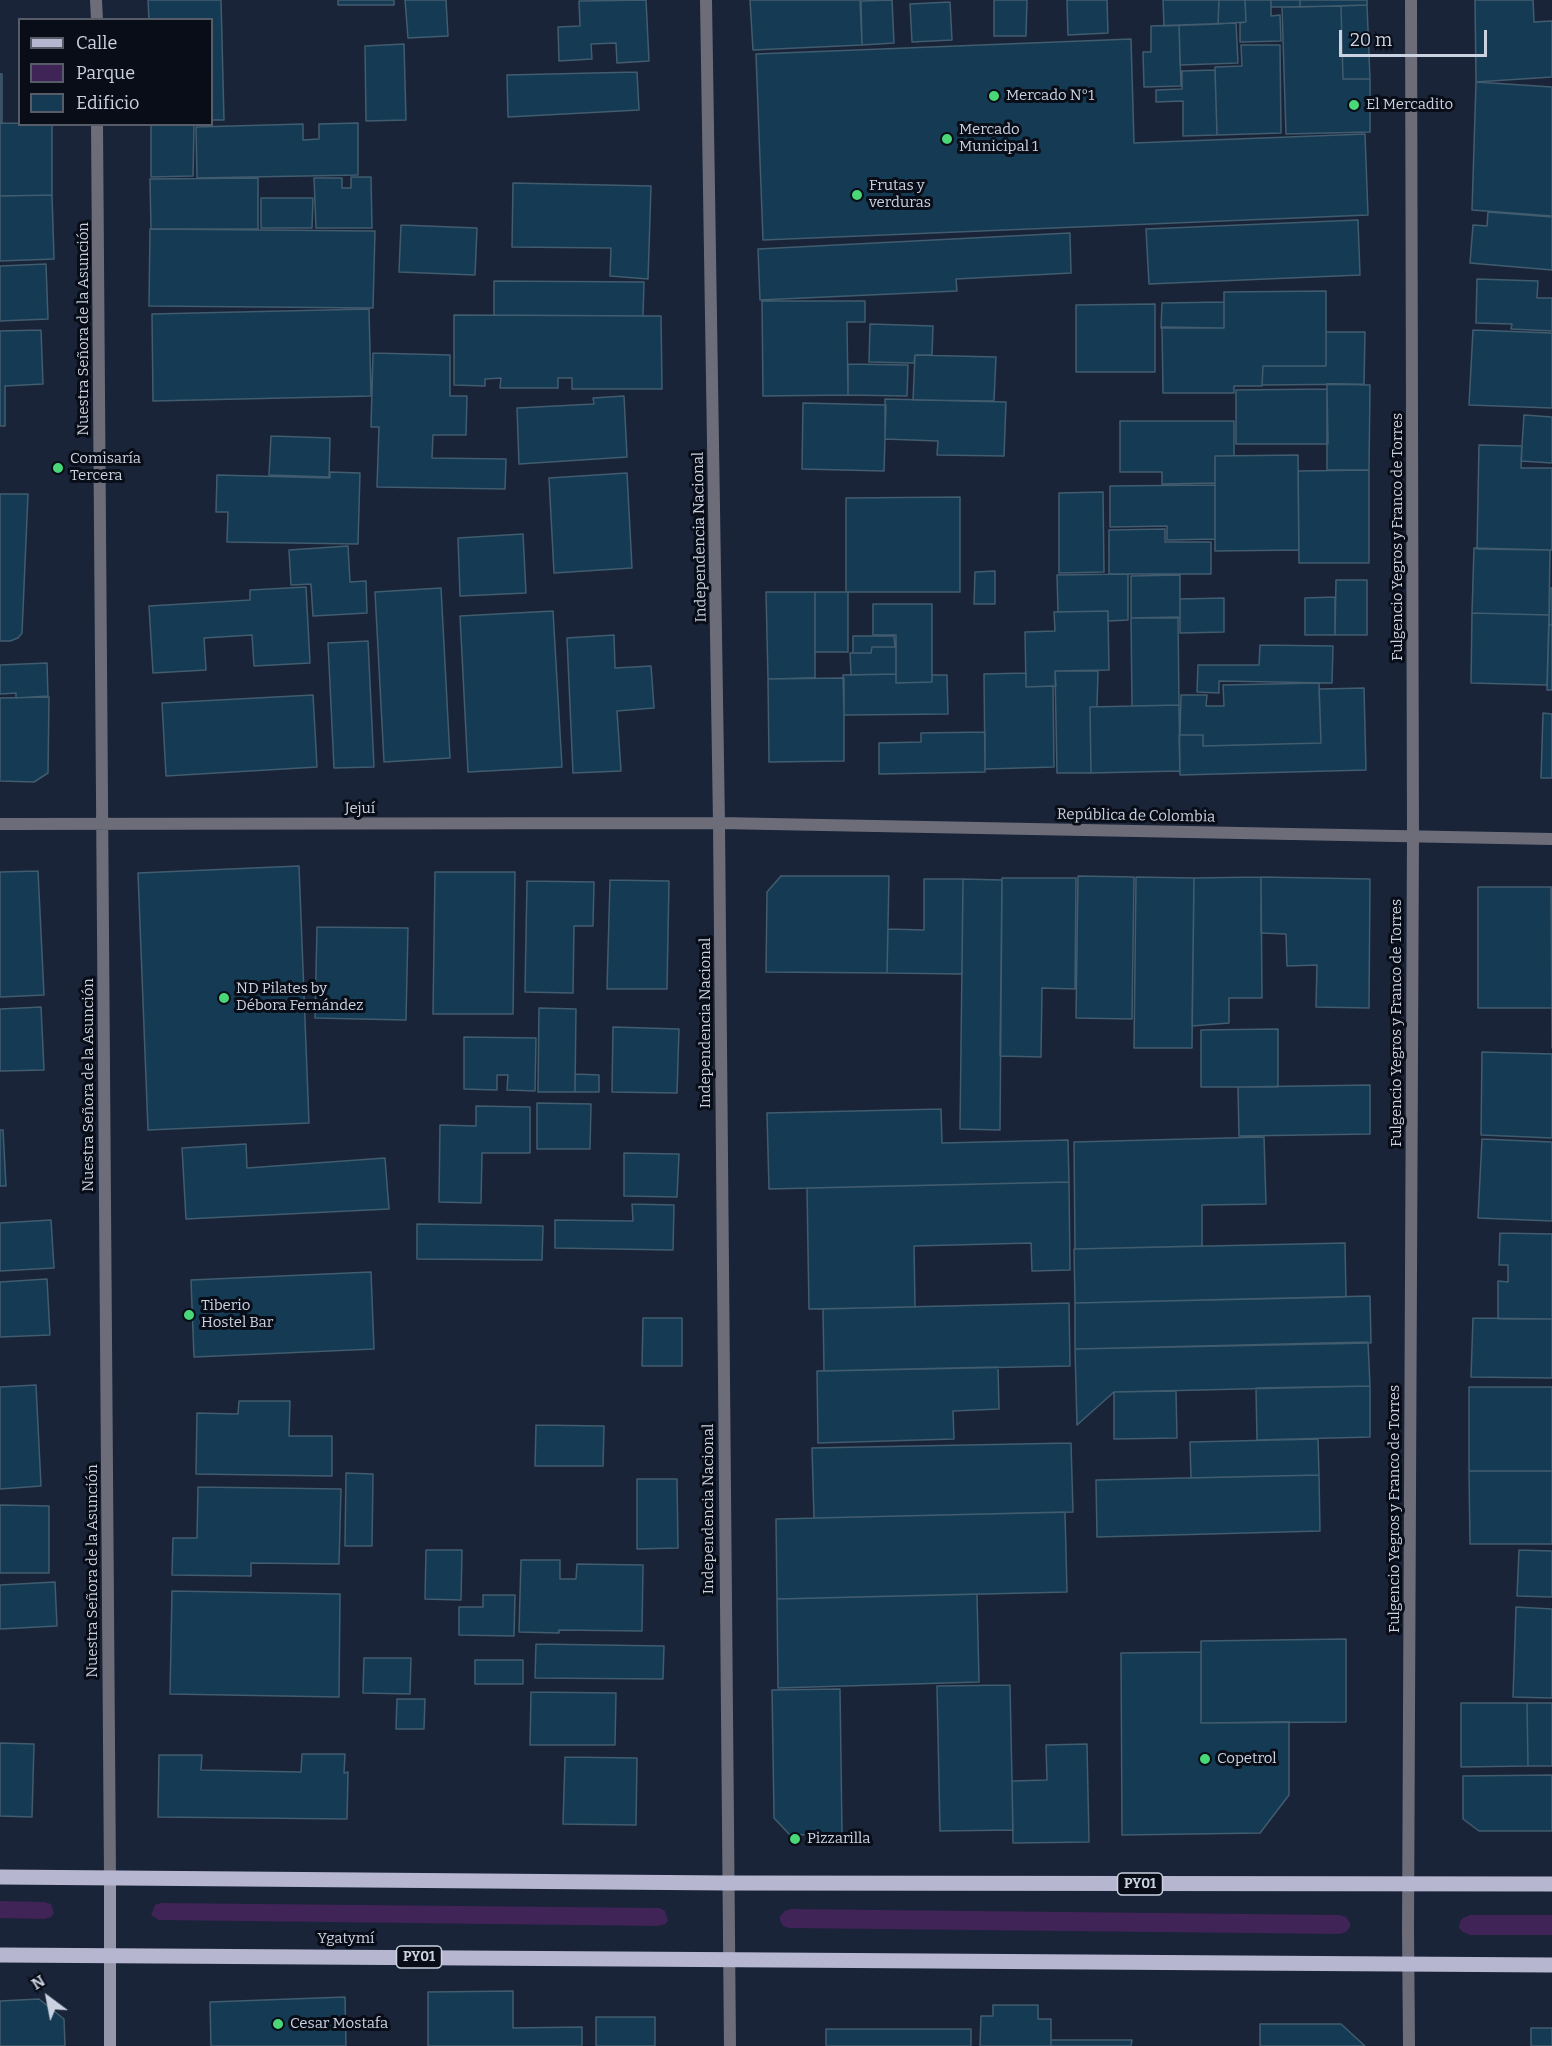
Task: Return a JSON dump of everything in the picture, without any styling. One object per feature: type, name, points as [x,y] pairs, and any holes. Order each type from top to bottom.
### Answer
[{"type":"main road","points":[[0,1877],[727,1883]]},
{"type":"main road","name":"PY01","points":[[727,1883],[1552,1884]]},
{"type":"main road","name":"Ygatymí","points":[[0,1954],[728,1958]]},
{"type":"main road","name":"PY01","points":[[728,1958],[1552,1965]]},
{"type":"street","points":[[96,0],[97,18]]},
{"type":"street","name":"Independencia Nacional","points":[[706,0],[719,823],[730,2046]]},
{"type":"street","name":"Fulgencio Yegros y Franco de Torres","points":[[1409,2046],[1413,836],[1412,0]]},
{"type":"street","name":"Nuestra Señora de la Asunción","points":[[97,126],[110,2046]]},
{"type":"street","name":"Jejuí","points":[[0,824],[719,823]]},
{"type":"street","name":"República de Colombia","points":[[719,823],[1552,839]]},
{"type":"green space","points":[[0,1901],[44,1902],[51,1904],[54,1913],[51,1917],[44,1919],[0,1918]]},
{"type":"green space","points":[[161,1903],[660,1908],[665,1911],[668,1921],[658,1926],[159,1920],[151,1915],[155,1905]]},
{"type":"green space","points":[[791,1909],[1339,1915],[1346,1917],[1350,1927],[1346,1932],[1339,1934],[789,1928],[783,1926],[780,1916]]},
{"type":"green space","points":[[1470,1915],[1552,1915],[1552,1935],[1470,1935],[1459,1928],[1463,1918]]},
{"type":"building","points":[[148,0],[221,0],[224,120],[213,120],[213,18],[149,18]]},
{"type":"building","points":[[338,0],[394,0],[394,5],[338,5]]},
{"type":"building","points":[[405,0],[446,0],[448,36],[408,38]]},
{"type":"building","points":[[646,0],[649,61],[617,63],[616,43],[591,44],[592,59],[559,61],[558,27],[580,26],[579,1]]},
{"type":"building","points":[[750,0],[860,0],[862,45],[753,50]]},
{"type":"building","points":[[892,0],[894,43],[862,45],[861,1]]},
{"type":"building","points":[[994,0],[1027,0],[1026,36],[994,36]]},
{"type":"building","points":[[1067,0],[1107,0],[1108,33],[1068,35]]},
{"type":"building","points":[[1163,0],[1219,0],[1218,24],[1164,26]]},
{"type":"building","points":[[1219,0],[1245,0],[1246,22],[1218,24]]},
{"type":"building","points":[[1245,0],[1271,0],[1271,16],[1280,15],[1281,41],[1240,42],[1240,23],[1246,22]]},
{"type":"building","points":[[1271,0],[1300,0],[1300,7],[1271,7]]},
{"type":"building","points":[[1300,0],[1367,0],[1367,5],[1300,7]]},
{"type":"building","points":[[1475,0],[1533,0],[1534,22],[1552,21],[1552,77],[1476,82]]},
{"type":"building","points":[[950,2],[952,40],[912,42],[910,4]]},
{"type":"building","points":[[1367,5],[1370,79],[1343,79],[1341,6]]},
{"type":"building","points":[[1341,6],[1343,79],[1370,79],[1370,132],[1286,134],[1282,7]]},
{"type":"building","points":[[1236,23],[1238,63],[1180,65],[1179,25]]},
{"type":"building","points":[[1179,25],[1181,86],[1144,87],[1143,52],[1151,52],[1151,26]]},
{"type":"building","name":"Mercado Municipal 1","points":[[1131,39],[1134,143],[1365,134],[1368,215],[763,240],[756,54]]},
{"type":"building","points":[[404,44],[406,120],[366,121],[365,46]]},
{"type":"building","points":[[1241,45],[1280,45],[1281,133],[1217,135],[1215,67],[1242,66]]},
{"type":"building","points":[[1215,70],[1217,135],[1183,136],[1183,101],[1156,102],[1156,90],[1182,89],[1182,71]]},
{"type":"building","points":[[637,72],[639,110],[508,117],[507,75]]},
{"type":"building","points":[[0,74],[2,74],[2,123],[0,123]]},
{"type":"building","points":[[1476,82],[1552,87],[1552,216],[1472,210]]},
{"type":"building","points":[[0,123],[18,123],[18,126],[52,126],[52,195],[0,196]]},
{"type":"building","points":[[358,123],[358,175],[197,178],[196,127],[303,124],[303,140],[319,139],[319,124]]},
{"type":"building","points":[[151,126],[194,126],[193,176],[151,177]]},
{"type":"building","points":[[351,177],[371,177],[372,228],[316,228],[314,178],[342,178],[342,188],[351,188]]},
{"type":"building","points":[[258,178],[258,229],[151,229],[150,179]]},
{"type":"building","points":[[513,183],[651,186],[648,279],[610,276],[611,248],[512,247]]},
{"type":"building","points":[[52,195],[54,259],[0,261],[0,196]]},
{"type":"building","points":[[261,198],[313,198],[312,228],[261,228]]},
{"type":"building","points":[[1488,212],[1552,217],[1552,270],[1470,263],[1473,225],[1487,226]]},
{"type":"building","points":[[1358,220],[1360,275],[1149,284],[1146,229]]},
{"type":"building","points":[[401,225],[477,228],[475,275],[399,272]]},
{"type":"building","points":[[150,229],[375,231],[373,308],[149,306]]},
{"type":"building","points":[[1070,233],[1071,273],[956,279],[957,291],[760,300],[758,249]]},
{"type":"building","points":[[46,264],[48,319],[0,321],[0,266]]},
{"type":"building","points":[[1477,279],[1538,281],[1537,298],[1552,298],[1552,331],[1511,329],[1512,324],[1476,323]]},
{"type":"building","points":[[494,281],[644,282],[643,316],[494,315]]},
{"type":"building","points":[[1326,291],[1326,366],[1263,366],[1262,386],[1234,386],[1234,393],[1163,393],[1162,327],[1224,328],[1224,292]]},
{"type":"building","points":[[762,301],[865,301],[865,322],[847,322],[848,395],[763,396]]},
{"type":"building","points":[[1224,302],[1224,328],[1161,328],[1162,303]]},
{"type":"building","points":[[1155,304],[1155,372],[1076,372],[1076,305]]},
{"type":"building","points":[[369,309],[371,396],[153,401],[152,314]]},
{"type":"building","points":[[454,315],[661,316],[662,389],[572,389],[572,378],[558,378],[558,388],[500,388],[501,378],[485,379],[485,386],[454,385]]},
{"type":"building","points":[[870,324],[933,326],[932,355],[915,355],[914,363],[869,362]]},
{"type":"building","points":[[41,330],[43,384],[5,386],[5,426],[0,426],[0,331]]},
{"type":"building","points":[[1473,330],[1552,333],[1552,408],[1469,405]]},
{"type":"building","points":[[1326,332],[1365,332],[1364,384],[1262,385],[1263,366],[1326,366]]},
{"type":"building","points":[[373,353],[450,355],[450,396],[467,396],[466,435],[433,435],[432,458],[506,459],[505,489],[377,487],[379,427],[371,427]]},
{"type":"building","points":[[915,355],[996,357],[994,401],[913,400]]},
{"type":"building","points":[[848,364],[908,365],[907,396],[848,395]]},
{"type":"building","points":[[1327,384],[1370,385],[1369,470],[1327,470]]},
{"type":"building","points":[[1327,389],[1328,444],[1236,444],[1236,390]]},
{"type":"building","points":[[624,396],[627,457],[519,464],[517,408],[594,404],[593,398]]},
{"type":"building","points":[[885,399],[1006,402],[1004,456],[937,455],[938,441],[885,439]]},
{"type":"building","points":[[803,403],[886,405],[884,471],[802,469]]},
{"type":"building","points":[[1524,415],[1552,417],[1552,463],[1521,461]]},
{"type":"building","points":[[1120,421],[1234,421],[1234,456],[1215,456],[1215,483],[1162,484],[1162,472],[1120,472]]},
{"type":"building","points":[[271,436],[330,438],[329,477],[269,475]]},
{"type":"building","points":[[1479,445],[1522,446],[1521,468],[1552,468],[1552,550],[1477,549]]},
{"type":"building","points":[[1298,455],[1299,550],[1215,551],[1215,456]]},
{"type":"building","points":[[1369,470],[1369,563],[1299,563],[1298,471]]},
{"type":"building","points":[[330,472],[360,473],[358,544],[227,542],[228,512],[216,512],[217,475],[330,478]]},
{"type":"building","points":[[627,473],[632,568],[554,573],[549,478]]},
{"type":"building","points":[[1215,485],[1215,539],[1167,540],[1167,526],[1110,527],[1110,486]]},
{"type":"building","points":[[1103,492],[1104,572],[1059,573],[1059,493]]},
{"type":"building","points":[[0,494],[28,494],[22,633],[18,638],[10,641],[0,641]]},
{"type":"building","points":[[960,497],[960,592],[846,592],[846,498]]},
{"type":"building","points":[[1165,529],[1165,542],[1211,542],[1211,574],[1109,574],[1109,530]]},
{"type":"building","points":[[523,534],[526,593],[460,596],[458,538]]},
{"type":"building","points":[[348,546],[350,582],[366,581],[367,613],[313,616],[311,584],[291,585],[289,550]]},
{"type":"building","points":[[1474,548],[1550,550],[1549,615],[1472,613]]},
{"type":"building","points":[[995,571],[995,604],[974,604],[975,572]]},
{"type":"building","points":[[1128,574],[1128,620],[1108,621],[1108,611],[1058,612],[1057,575]]},
{"type":"building","points":[[1180,575],[1180,618],[1131,618],[1131,576]]},
{"type":"building","points":[[1336,580],[1367,580],[1367,635],[1335,635]]},
{"type":"building","points":[[306,587],[310,663],[254,666],[252,635],[204,638],[206,670],[153,673],[149,606],[250,600],[250,590]]},
{"type":"building","points":[[441,588],[450,758],[384,762],[375,592]]},
{"type":"building","points":[[1550,588],[1552,588],[1552,625],[1549,625]]},
{"type":"building","points":[[766,592],[815,592],[815,678],[768,679]]},
{"type":"building","points":[[815,592],[848,592],[848,652],[815,652]]},
{"type":"building","points":[[1335,597],[1335,635],[1305,635],[1305,598]]},
{"type":"building","points":[[1224,598],[1224,632],[1180,633],[1180,599]]},
{"type":"building","points":[[873,604],[932,604],[932,682],[896,683],[896,635],[873,635]]},
{"type":"building","points":[[553,611],[562,767],[468,772],[460,616]]},
{"type":"building","points":[[1108,611],[1109,670],[1055,671],[1056,686],[1026,687],[1025,632],[1055,631],[1054,612]]},
{"type":"building","points":[[1472,613],[1549,615],[1547,685],[1471,683]]},
{"type":"building","points":[[1178,617],[1179,705],[1132,706],[1131,618]]},
{"type":"building","points":[[1549,625],[1552,625],[1552,690],[1547,690]]},
{"type":"building","points":[[614,635],[615,668],[651,666],[654,708],[617,711],[621,771],[573,773],[567,638]]},
{"type":"building","points":[[853,636],[894,636],[895,647],[872,647],[871,653],[853,653]]},
{"type":"building","points":[[368,641],[374,767],[334,768],[328,643]]},
{"type":"building","points":[[1260,645],[1333,646],[1332,683],[1219,681],[1219,693],[1197,692],[1198,665],[1259,665]]},
{"type":"building","points":[[872,647],[896,647],[896,674],[851,675],[850,653],[871,653]]},
{"type":"building","points":[[47,663],[48,696],[16,698],[16,693],[0,694],[0,665]]},
{"type":"building","points":[[1055,671],[1098,671],[1097,707],[1090,707],[1091,773],[1057,773]]},
{"type":"building","points":[[1026,673],[1026,687],[1053,686],[1054,767],[985,769],[984,674]]},
{"type":"building","points":[[896,674],[896,683],[932,682],[932,675],[947,675],[948,714],[844,715],[843,675]]},
{"type":"building","points":[[844,678],[844,761],[769,762],[768,679]]},
{"type":"building","points":[[1319,683],[1321,743],[1203,746],[1203,735],[1180,735],[1181,695],[1207,695],[1206,706],[1224,706],[1223,685]]},
{"type":"building","points":[[1364,688],[1366,770],[1180,775],[1179,735],[1203,735],[1203,746],[1321,743],[1319,689]]},
{"type":"building","points":[[313,695],[317,767],[166,776],[162,703]]},
{"type":"building","points":[[49,697],[48,773],[34,782],[0,781],[0,698]]},
{"type":"building","points":[[1179,705],[1180,771],[1091,773],[1090,707]]},
{"type":"building","points":[[1543,713],[1552,714],[1552,778],[1541,778]]},
{"type":"building","points":[[985,732],[985,772],[879,774],[879,743],[921,742],[921,733]]},
{"type":"building","name":"ND Pilates by Débora Fernández","points":[[299,866],[309,1123],[148,1130],[138,873]]},
{"type":"building","points":[[38,871],[44,995],[0,997],[0,872]]},
{"type":"building","points":[[435,872],[515,872],[513,1014],[433,1014]]},
{"type":"building","points":[[781,876],[889,876],[887,973],[766,972],[767,892]]},
{"type":"building","points":[[1078,876],[1134,877],[1132,1019],[1076,1018]]},
{"type":"building","points":[[1136,877],[1194,878],[1192,1048],[1134,1048]]},
{"type":"building","points":[[1261,877],[1370,879],[1369,1008],[1316,1007],[1317,965],[1287,966],[1286,934],[1261,933]]},
{"type":"building","points":[[1261,877],[1262,998],[1229,998],[1229,1023],[1192,1026],[1194,878]]},
{"type":"building","points":[[1002,878],[1076,878],[1075,989],[1042,988],[1041,1057],[1000,1056]]},
{"type":"building","points":[[924,879],[963,879],[962,974],[887,973],[888,929],[924,930]]},
{"type":"building","points":[[963,879],[1002,880],[1000,1130],[960,1129]]},
{"type":"building","points":[[610,880],[669,881],[667,989],[607,989]]},
{"type":"building","points":[[527,881],[594,882],[593,926],[574,926],[573,993],[525,992]]},
{"type":"building","points":[[1478,887],[1551,887],[1552,1008],[1478,1008]]},
{"type":"building","points":[[1551,887],[1552,887],[1552,1048]]},
{"type":"building","points":[[317,927],[408,928],[406,1020],[315,1018]]},
{"type":"building","points":[[41,1007],[44,1070],[0,1071],[0,1009]]},
{"type":"building","points":[[539,1008],[576,1009],[575,1092],[538,1092]]},
{"type":"building","points":[[613,1027],[679,1029],[677,1093],[612,1092]]},
{"type":"building","points":[[1278,1029],[1278,1087],[1201,1087],[1201,1030]]},
{"type":"building","points":[[464,1037],[536,1038],[535,1091],[507,1090],[508,1075],[497,1075],[497,1090],[464,1089]]},
{"type":"building","points":[[1482,1052],[1552,1054],[1552,1138],[1481,1135]]},
{"type":"building","points":[[575,1074],[599,1075],[599,1092],[575,1092]]},
{"type":"building","points":[[1370,1085],[1370,1134],[1239,1136],[1238,1087]]},
{"type":"building","points":[[537,1103],[591,1104],[590,1149],[537,1149]]},
{"type":"building","points":[[476,1106],[530,1107],[530,1153],[482,1153],[481,1203],[439,1202],[440,1125],[476,1126]]},
{"type":"building","points":[[941,1109],[942,1143],[1068,1140],[1069,1182],[769,1189],[767,1113]]},
{"type":"building","points":[[0,1130],[3,1130],[6,1186],[0,1186]]},
{"type":"building","points":[[1264,1137],[1266,1204],[1202,1205],[1202,1246],[1075,1249],[1074,1142]]},
{"type":"building","points":[[1482,1139],[1552,1142],[1552,1221],[1478,1218]]},
{"type":"building","points":[[246,1144],[247,1168],[385,1158],[389,1209],[186,1219],[182,1148]]},
{"type":"building","points":[[624,1153],[679,1154],[677,1197],[624,1196]]},
{"type":"building","points":[[1069,1182],[1070,1270],[1032,1271],[1031,1243],[914,1246],[915,1307],[809,1309],[807,1188]]},
{"type":"building","points":[[632,1204],[674,1205],[673,1250],[555,1248],[555,1220],[633,1221]]},
{"type":"building","points":[[51,1220],[54,1268],[0,1271],[0,1223]]},
{"type":"building","points":[[417,1224],[543,1226],[542,1260],[417,1259]]},
{"type":"building","points":[[1500,1233],[1552,1234],[1552,1319],[1498,1319],[1498,1281],[1508,1282],[1508,1265],[1499,1265]]},
{"type":"building","points":[[1345,1243],[1346,1297],[1075,1303],[1074,1249]]},
{"type":"building","points":[[371,1272],[374,1349],[194,1357],[191,1280]]},
{"type":"building","points":[[47,1279],[50,1335],[0,1337],[0,1282]]},
{"type":"building","points":[[1370,1296],[1371,1343],[1075,1349],[1075,1303]]},
{"type":"building","points":[[1069,1303],[1070,1366],[824,1371],[823,1309]]},
{"type":"building","points":[[643,1318],[682,1318],[682,1366],[642,1366]]},
{"type":"building","points":[[1473,1318],[1552,1319],[1552,1378],[1471,1377]]},
{"type":"building","points":[[1368,1342],[1370,1386],[1114,1392],[1077,1425],[1075,1349]]},
{"type":"building","points":[[998,1367],[999,1409],[953,1411],[954,1439],[818,1443],[817,1371]]},
{"type":"building","points":[[36,1385],[41,1486],[0,1489],[0,1387]]},
{"type":"building","points":[[1370,1386],[1370,1437],[1257,1440],[1256,1388]]},
{"type":"building","points":[[1469,1387],[1552,1387],[1552,1471],[1469,1471]]},
{"type":"building","points":[[1176,1391],[1177,1438],[1114,1439],[1114,1392]]},
{"type":"building","points":[[239,1401],[290,1401],[289,1436],[332,1436],[332,1476],[196,1474],[197,1413],[238,1414]]},
{"type":"building","points":[[536,1425],[604,1426],[603,1466],[535,1466]]},
{"type":"building","points":[[1318,1439],[1319,1475],[1191,1478],[1190,1442]]},
{"type":"building","points":[[1071,1443],[1073,1512],[814,1518],[812,1448]]},
{"type":"building","points":[[1469,1471],[1552,1471],[1552,1544],[1470,1544]]},
{"type":"building","points":[[346,1473],[373,1474],[372,1546],[345,1546]]},
{"type":"building","points":[[1319,1475],[1320,1531],[1097,1537],[1096,1480]]},
{"type":"building","points":[[637,1479],[677,1479],[678,1548],[637,1549]]},
{"type":"building","points":[[198,1487],[341,1489],[339,1564],[251,1563],[251,1576],[172,1575],[173,1538],[197,1538]]},
{"type":"building","points":[[0,1505],[49,1506],[49,1573],[0,1573]]},
{"type":"building","points":[[1065,1512],[1067,1592],[777,1599],[776,1519]]},
{"type":"building","points":[[426,1550],[462,1550],[461,1600],[425,1599]]},
{"type":"building","points":[[1519,1550],[1552,1551],[1552,1597],[1517,1596]]},
{"type":"building","points":[[521,1560],[560,1560],[560,1579],[576,1579],[577,1564],[643,1565],[642,1631],[519,1632]]},
{"type":"building","points":[[55,1582],[57,1626],[0,1629],[0,1585]]},
{"type":"building","points":[[172,1591],[340,1594],[339,1697],[170,1694]]},
{"type":"building","points":[[977,1594],[979,1682],[778,1688],[777,1599]]},
{"type":"building","points":[[483,1595],[515,1595],[514,1636],[459,1635],[459,1607],[483,1607]]},
{"type":"building","points":[[1516,1607],[1552,1609],[1552,1698],[1513,1697]]},
{"type":"building","points":[[1346,1639],[1346,1722],[1201,1723],[1201,1641]]},
{"type":"building","points":[[536,1644],[664,1646],[663,1679],[535,1678]]},
{"type":"building","name":"Copetrol","points":[[1201,1652],[1201,1723],[1289,1722],[1289,1795],[1260,1833],[1122,1835],[1121,1653]]},
{"type":"building","points":[[364,1658],[411,1658],[410,1694],[363,1693]]},
{"type":"building","points":[[475,1660],[523,1660],[523,1684],[475,1684]]},
{"type":"building","points":[[1010,1685],[1013,1830],[940,1831],[937,1686]]},
{"type":"building","points":[[840,1689],[842,1834],[790,1835],[774,1818],[772,1690]]},
{"type":"building","points":[[531,1692],[616,1693],[615,1745],[530,1745]]},
{"type":"building","points":[[397,1699],[425,1699],[424,1729],[396,1729]]},
{"type":"building","points":[[1461,1703],[1527,1703],[1528,1766],[1461,1767]]},
{"type":"building","points":[[1527,1703],[1552,1703],[1552,1766],[1528,1766]]},
{"type":"building","points":[[0,1743],[34,1744],[32,1817],[0,1816]]},
{"type":"building","points":[[1087,1744],[1089,1842],[1013,1843],[1012,1781],[1047,1780],[1046,1745]]},
{"type":"building","points":[[302,1754],[345,1754],[344,1773],[348,1772],[347,1819],[158,1817],[159,1755],[202,1755],[201,1770],[301,1772]]},
{"type":"building","points":[[565,1757],[637,1758],[636,1825],[563,1824]]},
{"type":"building","points":[[1552,1775],[1552,1831],[1479,1831],[1463,1819],[1463,1776]]},
{"type":"building","points":[[513,1991],[513,2028],[582,2027],[582,2046],[428,2046],[428,1992]]},
{"type":"building","name":"Cesar Mostafa","points":[[345,1997],[346,2046],[211,2046],[210,2002]]},
{"type":"building","points":[[39,1999],[64,2019],[65,2046],[0,2046],[0,2001]]},
{"type":"building","points":[[993,2005],[1038,2005],[1038,2019],[1051,2019],[1051,2046],[980,2046],[981,2016],[993,2016]]},
{"type":"building","points":[[596,2017],[655,2017],[655,2046],[596,2046]]},
{"type":"building","points":[[1260,2024],[1341,2024],[1365,2046],[1260,2046]]},
{"type":"building","points":[[1531,2028],[1552,2028],[1552,2046],[1531,2046]]},
{"type":"building","points":[[826,2029],[971,2029],[971,2046],[826,2046]]},
{"type":"building","points":[[1051,2040],[1132,2040],[1131,2046],[1051,2046]]},
{"type":"place","name":"Mercado N°1","points":[[994,96]]},
{"type":"place","name":"El Mercadito","points":[[1354,105]]},
{"type":"place","name":"Mercado Municipal 1","points":[[947,139]]},
{"type":"place","name":"Frutas y verduras","points":[[857,195]]},
{"type":"place","name":"Comisaría Tercera","points":[[58,468]]},
{"type":"place","name":"ND Pilates by Débora Fernández","points":[[224,998]]},
{"type":"place","name":"Tiberio Hostel Bar","points":[[189,1315]]},
{"type":"place","name":"Copetrol","points":[[1205,1759]]},
{"type":"place","name":"Pizzarilla","points":[[795,1839]]},
{"type":"place","name":"Cesar Mostafa","points":[[278,2024]]}]
